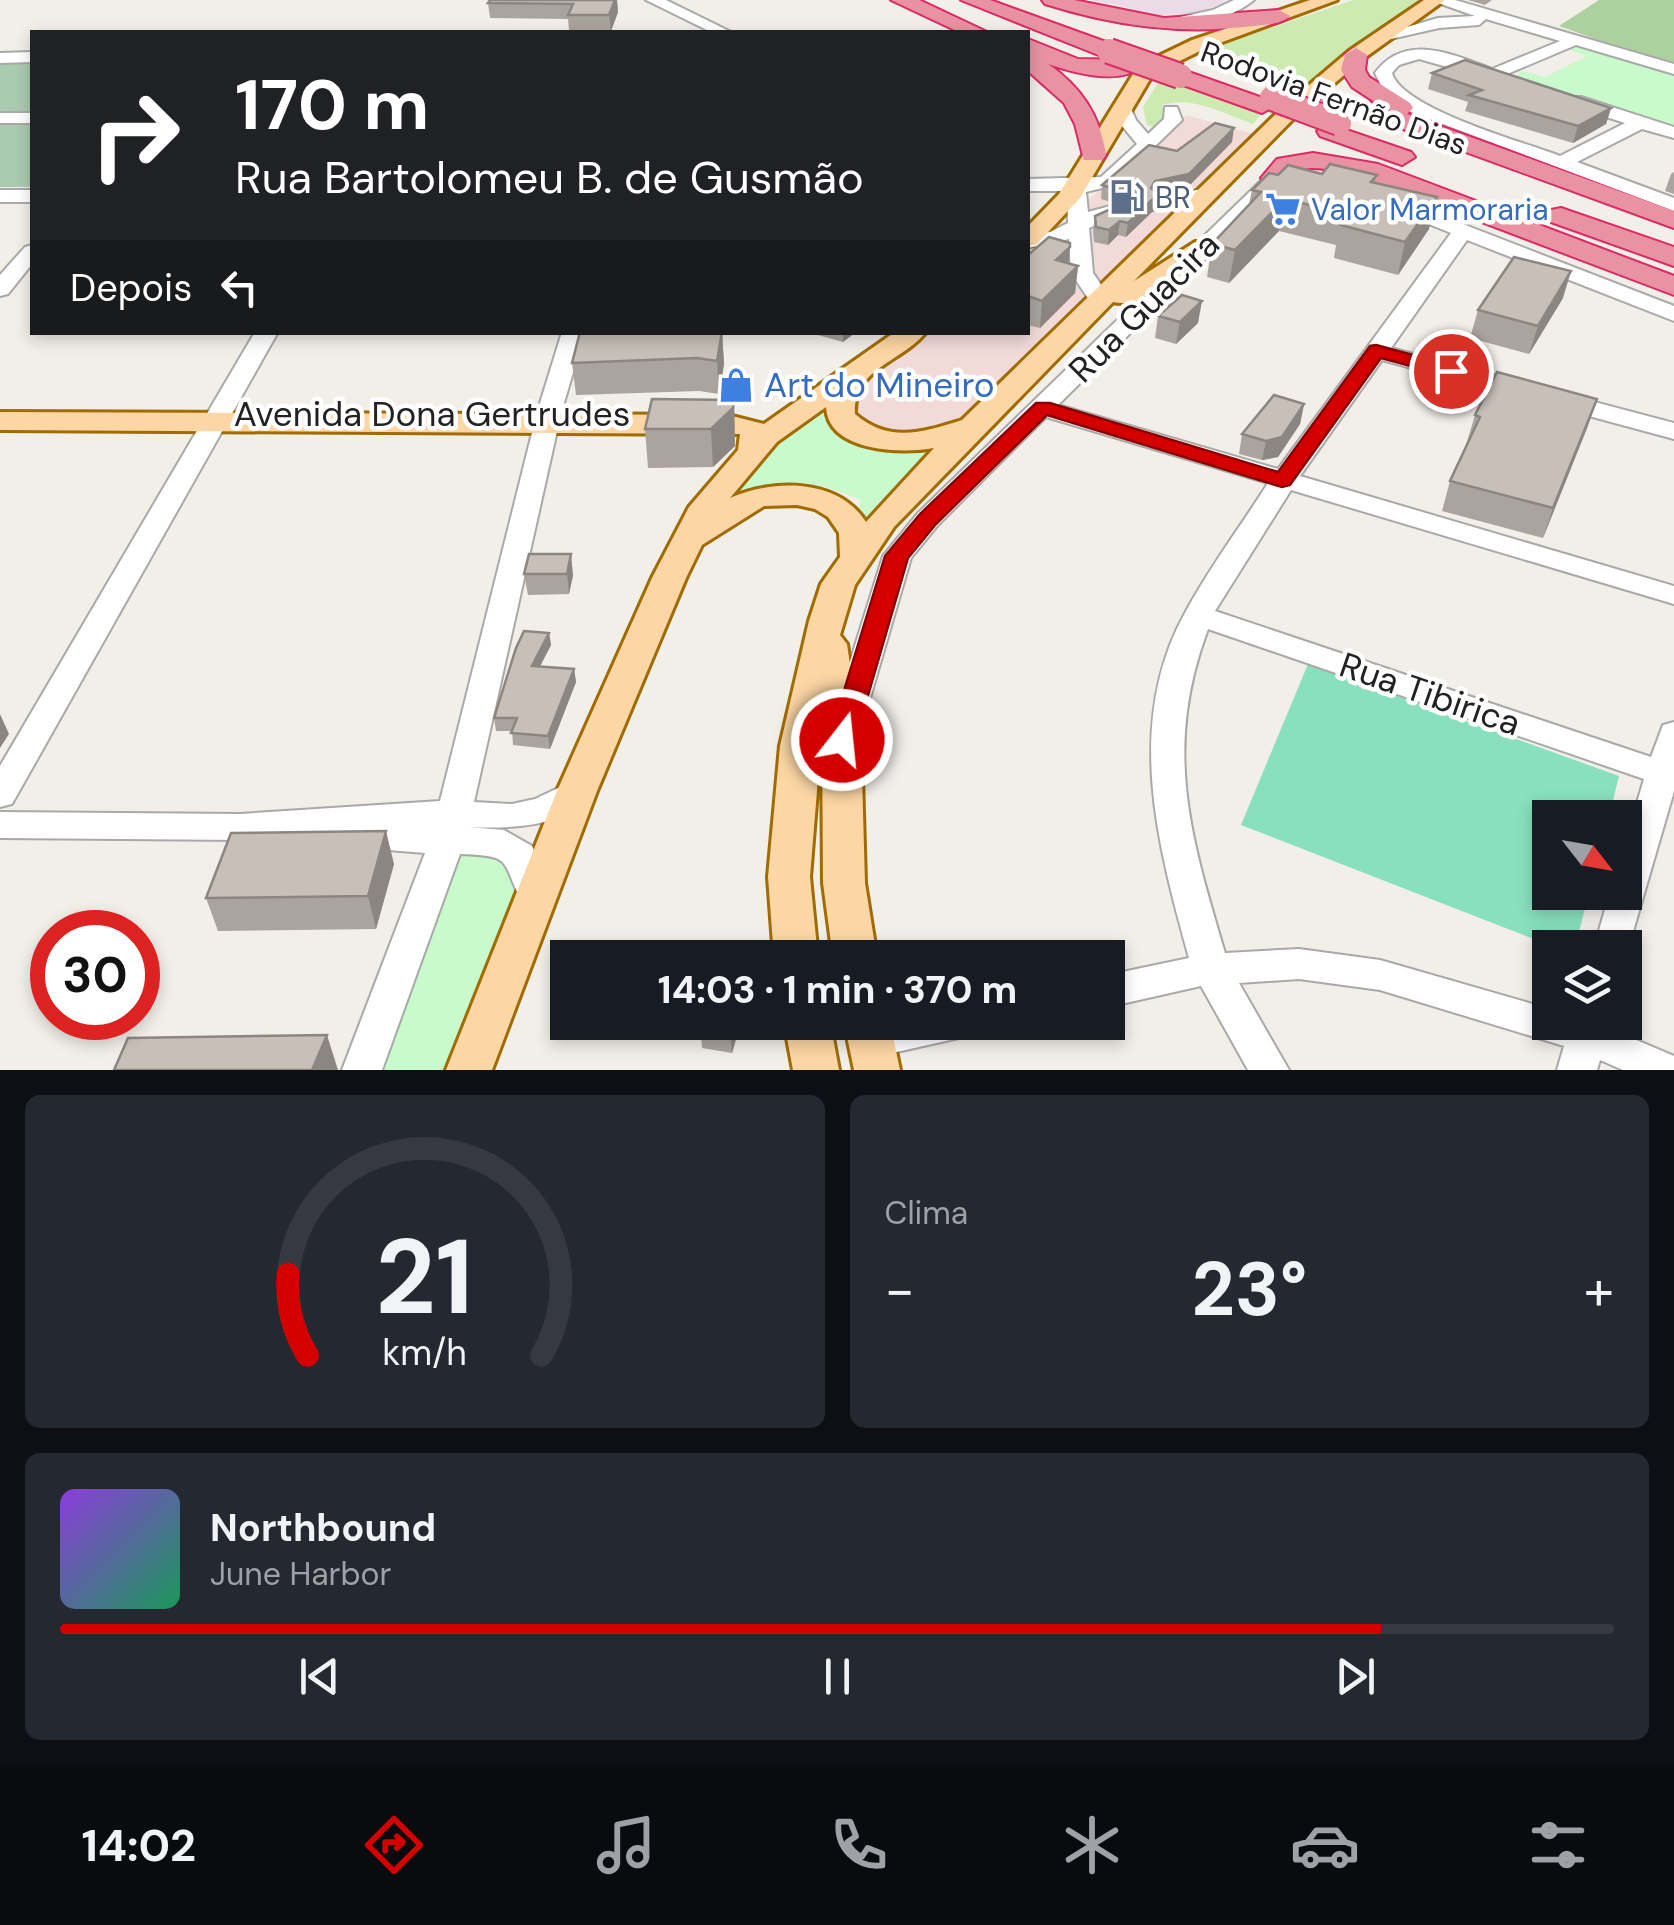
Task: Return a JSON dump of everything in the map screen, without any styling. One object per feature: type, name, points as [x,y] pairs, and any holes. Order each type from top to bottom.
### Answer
[{"type":"highway","points":[[901,0],[971,30]]},
{"type":"highway","points":[[927,0],[995,30]]},
{"type":"highway","name":"Rodovia Fernão Dias","points":[[971,0],[1275,105],[1674,258]]},
{"type":"highway","name":"Rodovia Fernão Dias","points":[[997,0],[1117,49]]},
{"type":"highway","points":[[1052,0],[1112,19],[1155,26],[1203,26],[1286,9]]},
{"type":"highway","points":[[1030,47],[1067,65],[1090,69],[1156,62]]},
{"type":"highway","points":[[1356,55],[1353,70],[1360,82],[1390,103],[1494,147],[1674,208]]},
{"type":"highway","points":[[1030,62],[1068,90],[1082,109],[1091,127],[1094,154]]},
{"type":"highway","points":[[1275,105],[1378,111],[1674,220]]},
{"type":"highway","name":"Rodovia Fernão Dias","points":[[1334,127],[1674,245]]},
{"type":"highway","points":[[1274,178],[1286,165],[1312,161],[1369,170],[1674,286]]},
{"type":"highway","points":[[1570,247],[1629,296]]},
{"type":"main road","points":[[1030,238],[1076,186],[1138,78],[1156,62],[1286,9],[1328,0]]},
{"type":"main road","points":[[795,940],[791,830],[799,746],[826,622],[838,584],[856,556],[912,486],[1102,302],[1178,200],[1275,105],[1437,0]]},
{"type":"main road","points":[[1102,302],[1134,292],[1204,247]]},
{"type":"main road","points":[[469,1070],[577,792],[683,546],[720,486],[753,450],[910,335]]},
{"type":"main road","points":[[848,380],[840,397],[841,416],[868,438],[923,443],[975,424]]},
{"type":"main road","name":"Avenida Dona Gertrudes","points":[[0,422],[730,418],[808,406]]},
{"type":"main road","points":[[730,418],[752,427],[757,439],[753,450]]},
{"type":"main road","points":[[683,546],[722,515],[753,499],[785,494],[814,498],[841,510],[855,532],[856,556]]},
{"type":"main road","points":[[826,622],[842,740],[844,883],[852,940]]},
{"type":"main road","points":[[810,1040],[816,1070]]},
{"type":"street","points":[[654,0],[719,30]]},
{"type":"street","points":[[1080,0],[1122,13],[1175,20],[1216,14],[1246,0]]},
{"type":"street","points":[[1437,0],[1674,69]]},
{"type":"street","points":[[1379,40],[1464,20],[1520,24]]},
{"type":"street","points":[[1493,75],[1575,40]]},
{"type":"street","points":[[1530,87],[1421,53],[1401,56],[1388,65],[1384,83],[1416,108],[1674,208]]},
{"type":"street","points":[[0,58],[30,57]]},
{"type":"street","points":[[1548,93],[1674,133]]},
{"type":"street","points":[[1122,106],[1127,121],[1147,144]]},
{"type":"street","points":[[1103,184],[1173,120],[1171,111]]},
{"type":"street","points":[[0,118],[30,118]]},
{"type":"street","points":[[1560,163],[1641,122]]},
{"type":"street","points":[[1274,178],[1311,174],[1674,314]]},
{"type":"street","name":"Rua Guacira","points":[[842,740],[896,556],[928,519],[1274,178]]},
{"type":"street","points":[[1030,185],[1103,184],[1129,198],[1080,224],[1064,238],[1030,240]]},
{"type":"street","points":[[1076,186],[1082,273],[1102,302]]},
{"type":"street","points":[[0,196],[30,196]]},
{"type":"street","points":[[1030,199],[1042,202],[1050,218]]},
{"type":"street","points":[[1269,1070],[1211,969],[1177,850],[1165,760],[1174,675],[1198,616],[1282,481],[1463,230]]},
{"type":"street","points":[[0,289],[30,254]]},
{"type":"street","points":[[0,794],[265,335]]},
{"type":"street","points":[[362,1070],[450,826],[548,419],[573,335]]},
{"type":"street","points":[[1376,350],[1674,431]]},
{"type":"street","points":[[1043,408],[1674,595]]},
{"type":"street","name":"Rua Tibirica","points":[[1198,616],[1662,773]]},
{"type":"street","points":[[1617,930],[1674,733]]},
{"type":"street","points":[[0,825],[240,826],[331,836],[512,817],[544,809],[577,792]]},
{"type":"street","points":[[450,826],[504,843],[520,855],[536,894]]},
{"type":"street","points":[[1125,987],[1211,969],[1299,964],[1380,975],[1665,1070]]},
{"type":"shaded area","points":[[1091,0],[1226,0],[1188,14],[1161,15]]},
{"type":"shaded area","points":[[1186,115],[1258,135],[968,418],[945,432],[879,434],[850,413],[851,397],[863,382],[925,335],[1030,335],[1030,250]]},
{"type":"green space","points":[[1353,0],[1418,0],[1296,93],[1295,86],[1221,57],[1197,53]]},
{"type":"green space","points":[[1599,0],[1674,0],[1674,67],[1559,26]]},
{"type":"green space","points":[[1578,47],[1674,71],[1674,128],[1515,77],[1522,71],[1545,77],[1587,56],[1567,49]]},
{"type":"green space","points":[[30,61],[30,187],[0,187],[0,62]]},
{"type":"green space","points":[[1163,75],[1261,114],[1253,124],[1208,107],[1173,103],[1162,105],[1166,124],[1158,128],[1147,125],[1143,107]]},
{"type":"green space","points":[[832,403],[843,434],[856,440],[892,449],[944,447],[900,483],[870,520],[858,516],[861,500],[811,485],[780,484],[731,502],[727,500],[768,453]]},
{"type":"green space","points":[[1308,664],[1619,776],[1613,800],[1532,800],[1532,910],[1585,910],[1579,930],[1532,930],[1532,938],[1241,825]]},
{"type":"green space","points":[[458,849],[496,849],[520,878],[514,902],[447,1070],[372,1070]]},
{"type":"building","points":[[615,0],[609,15],[568,15],[573,4],[488,3]]},
{"type":"building","points":[[1465,60],[1611,108],[1578,126],[1469,95],[1482,90],[1432,73]]},
{"type":"building","points":[[1215,123],[1234,128],[1189,174],[1155,181],[1151,188],[1164,197],[1154,198],[1128,223],[1120,221],[1109,230],[1096,227],[1095,216],[1144,194],[1133,183],[1112,188],[1102,185],[1149,145],[1177,151]]},
{"type":"building","points":[[1330,164],[1377,175],[1371,182],[1437,197],[1405,242],[1341,225],[1350,215],[1285,199],[1235,250],[1212,244],[1261,192],[1252,190],[1269,173],[1278,175],[1288,165],[1322,174]]},
{"type":"building","points":[[1049,237],[1070,243],[1056,260],[1078,266],[1042,301],[1030,297],[1030,253]]},
{"type":"building","points":[[1514,257],[1571,271],[1538,326],[1478,310]]},
{"type":"building","points":[[1182,295],[1202,301],[1180,322],[1158,316]]},
{"type":"building","points":[[579,335],[721,335],[717,361],[697,358],[572,363]]},
{"type":"building","points":[[1497,372],[1597,399],[1553,508],[1450,481],[1480,417],[1475,415]]},
{"type":"building","points":[[1274,395],[1304,404],[1282,437],[1266,441],[1242,434]]},
{"type":"building","points":[[652,399],[734,400],[733,408],[711,429],[645,429]]},
{"type":"building","points":[[529,554],[571,554],[567,574],[524,574]]},
{"type":"building","points":[[524,631],[549,633],[532,666],[574,669],[548,736],[511,733],[517,718],[494,718]]},
{"type":"building","points":[[386,831],[368,896],[206,898],[231,833]]},
{"type":"building","points":[[327,1035],[312,1070],[114,1070],[127,1040]]},
{"type":"place","name":"BR","points":[[1127,197]]},
{"type":"place","name":"Valor Marmoraria","points":[[1283,209]]},
{"type":"place","name":"Art do Mineiro","points":[[736,385]]},
{"type":"route","points":[[842,740],[896,556],[928,519],[1043,408],[1282,481],[1376,350],[1451,371]]}]
